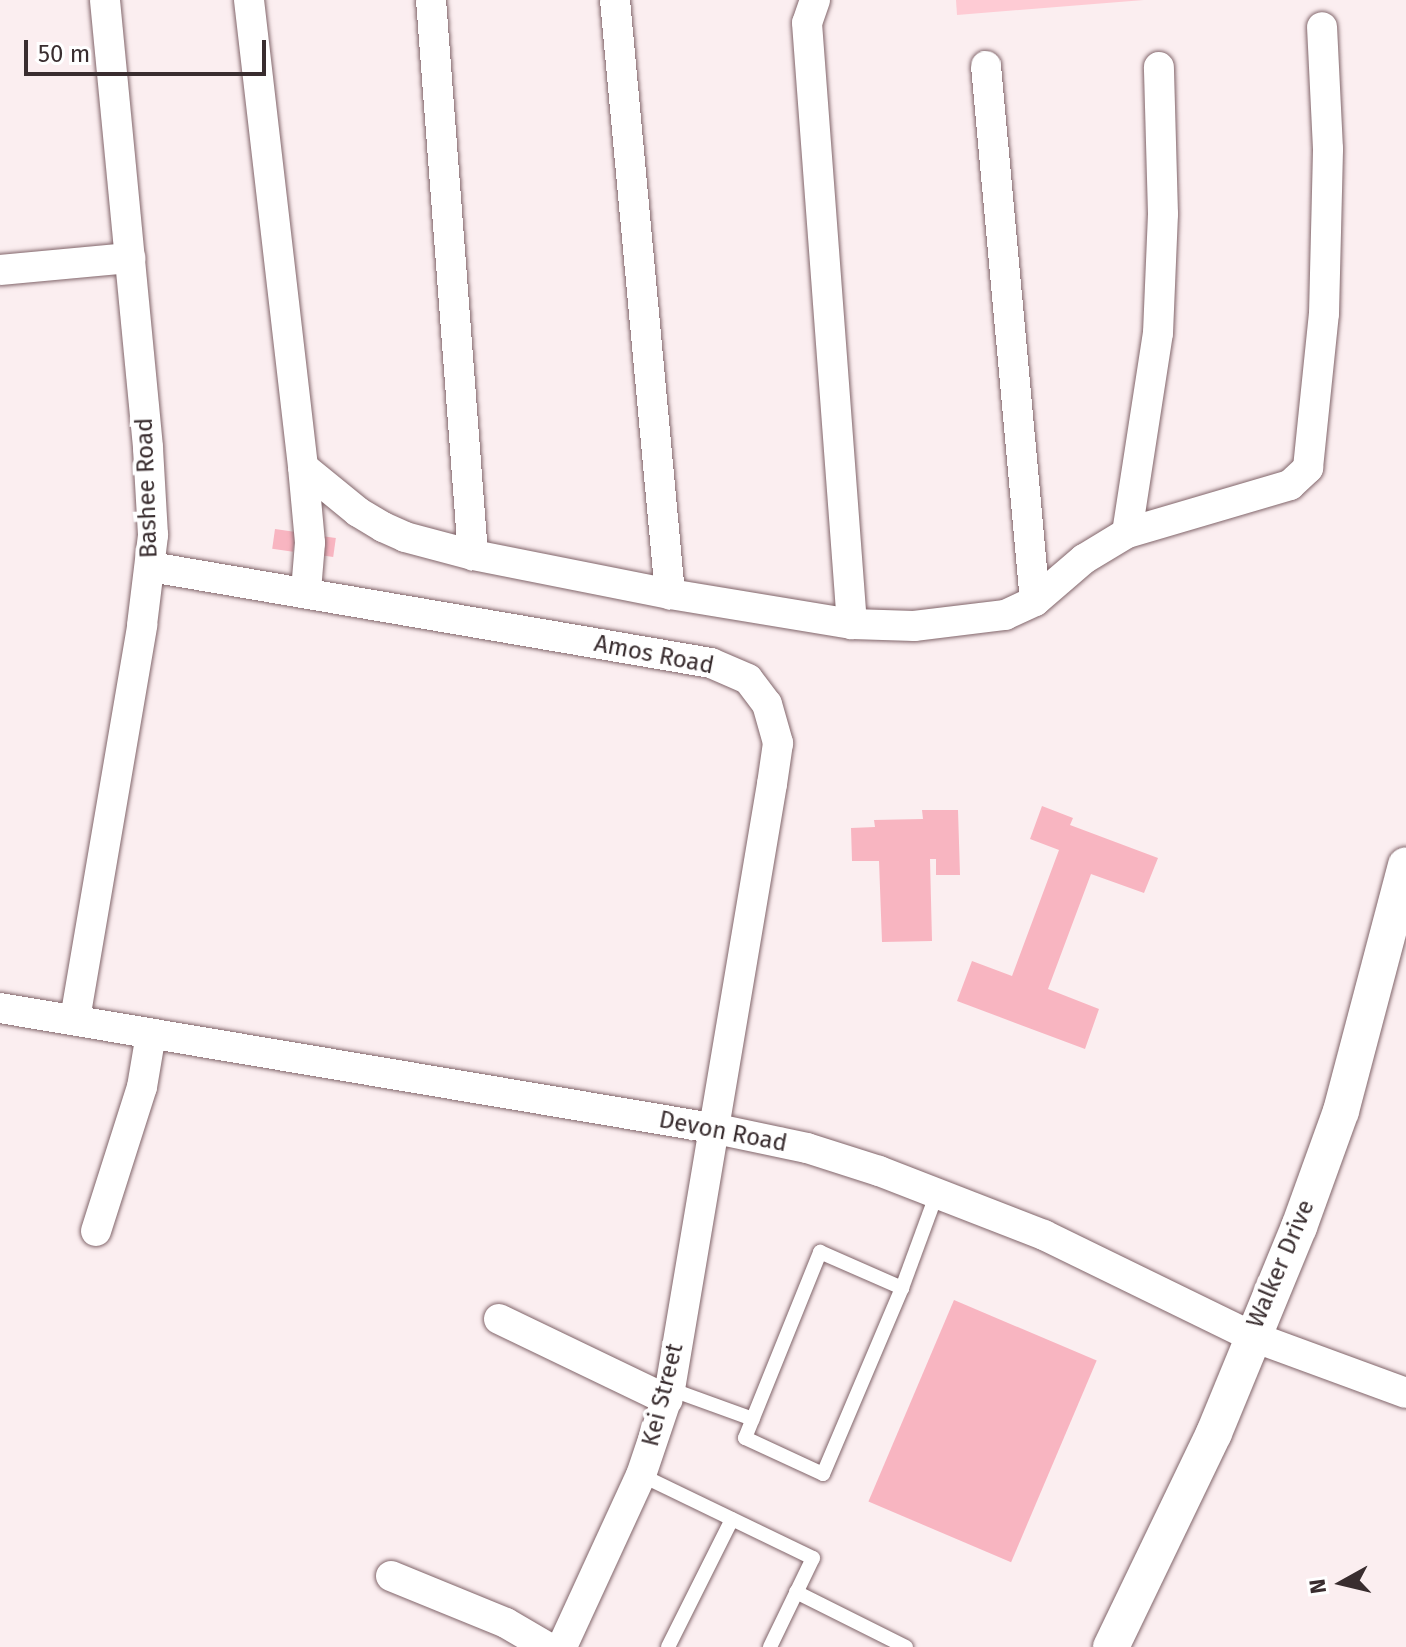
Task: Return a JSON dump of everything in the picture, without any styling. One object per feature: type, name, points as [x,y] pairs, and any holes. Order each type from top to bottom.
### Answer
[{"type":"street","name":"Bashee Road","points":[[75,1019],[151,567],[152,490],[105,0]]},
{"type":"street","points":[[249,0],[303,467],[310,543],[306,591]]},
{"type":"street","points":[[431,0],[473,555]]},
{"type":"street","points":[[615,0],[670,594]]},
{"type":"street","points":[[815,0],[807,23],[852,624]]},
{"type":"street","points":[[303,467],[358,512],[383,527],[405,537],[473,555],[670,594],[852,624],[914,626],[1005,615],[1035,601],[1084,559],[1127,533],[1290,485],[1308,468],[1324,314],[1328,149],[1322,27]]},
{"type":"street","points":[[986,66],[1035,601]]},
{"type":"street","points":[[1127,533],[1158,333],[1163,214],[1159,67]]},
{"type":"street","points":[[0,270],[130,258]]},
{"type":"street","name":"Amos Road","points":[[151,567],[306,591],[711,663],[748,679],[767,704],[778,743],[712,1128]]},
{"type":"street","name":"Walker Drive","points":[[1111,1647],[1214,1433],[1251,1336],[1299,1227],[1341,1111],[1406,865]]},
{"type":"street","name":"Devon Road","points":[[0,1008],[712,1128],[807,1148],[937,1193],[1044,1235],[1251,1336],[1406,1393]]},
{"type":"street","points":[[96,1231],[142,1087],[151,1034]]},
{"type":"street","name":"Kei Street","points":[[562,1647],[641,1475],[668,1394],[712,1128]]},
{"type":"street","points":[[499,1319],[668,1394]]},
{"type":"street","points":[[391,1576],[506,1623],[547,1647]]},
{"type":"lane","points":[[902,1288],[820,1252],[745,1438],[823,1474],[902,1288],[937,1193]]},
{"type":"lane","points":[[668,1394],[753,1419]]},
{"type":"lane","points":[[641,1475],[813,1558],[770,1647]]},
{"type":"lane","points":[[668,1647],[732,1519]]},
{"type":"lane","points":[[796,1592],[906,1647]]},
{"type":"shaded area","points":[[956,0],[1144,0],[957,15]]},
{"type":"building","points":[[275,529],[296,532],[293,552],[272,549]]},
{"type":"building","points":[[321,536],[336,538],[333,557],[318,555]]},
{"type":"building","points":[[1042,806],[1073,818],[1070,825],[1158,858],[1144,893],[1091,874],[1048,989],[1099,1009],[1085,1049],[957,1001],[972,961],[1012,976],[1059,850],[1030,839]]},
{"type":"building","points":[[922,810],[958,810],[960,875],[936,875],[936,859],[930,859],[932,941],[882,942],[879,861],[852,861],[851,828],[875,827],[874,820],[923,819]]},
{"type":"building","points":[[954,1300],[1097,1361],[1011,1562],[868,1502]]}]
